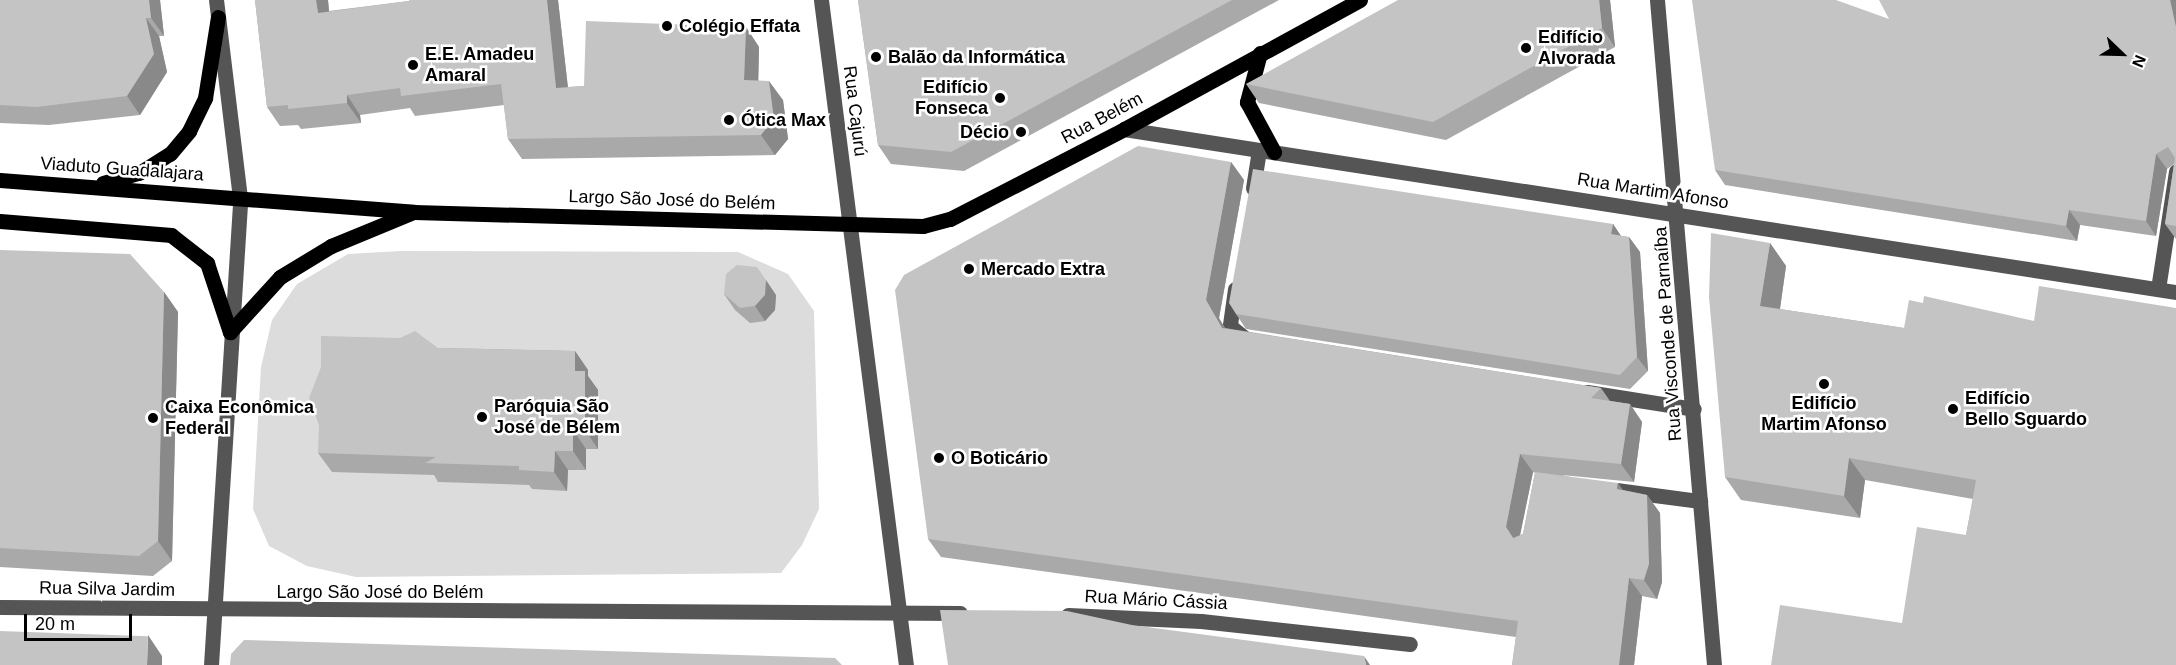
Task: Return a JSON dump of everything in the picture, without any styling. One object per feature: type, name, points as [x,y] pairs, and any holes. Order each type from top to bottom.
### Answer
[{"type":"main road","name":"Rua Belém","points":[[851,227],[898,229],[950,219],[1124,129],[1360,0]]},
{"type":"main road","points":[[93,186],[139,172],[170,154],[189,130],[205,98],[218,17]]},
{"type":"main road","points":[[1260,53],[1247,102],[1266,151]]},
{"type":"main road","name":"Viaduto Guadalajara","points":[[0,180],[240,198]]},
{"type":"main road","name":"Largo São José do Belém","points":[[240,198],[414,212],[851,227]]},
{"type":"main road","points":[[0,221],[150,231],[181,240],[207,263],[230,332],[280,277],[331,246],[414,212]]},
{"type":"street","points":[[211,665],[240,198],[216,0]]},
{"type":"street","name":"Rua Cajurú","points":[[821,0],[851,227]]},
{"type":"street","name":"Rua Visconde de Parnaíba","points":[[1657,0],[1679,215],[1714,665]]},
{"type":"street","name":"Rua Martim Afonso","points":[[1124,129],[2176,292]]},
{"type":"street","points":[[1250,206],[1266,151]]},
{"type":"street","points":[[2158,290],[2176,171]]},
{"type":"street","points":[[851,227],[906,665]]},
{"type":"street","points":[[1237,274],[1229,320],[1236,334],[1268,343]]},
{"type":"street","points":[[1572,390],[1694,409]]},
{"type":"street","points":[[1596,487],[1700,501]]},
{"type":"street","name":"Rua Silva Jardim","points":[[0,607],[213,611]]},
{"type":"street","name":"Largo São José do Belém","points":[[213,611],[899,612]]},
{"type":"street","points":[[899,612],[980,613]]},
{"type":"street","name":"Rua Mário Cássia","points":[[1049,615],[1201,621],[1410,644]]},
{"type":"shaded area","points":[[400,251],[738,252],[788,274],[814,311],[819,509],[802,545],[781,573],[356,577],[307,566],[269,546],[253,509],[261,367],[272,320],[297,284],[348,254]]},
{"type":"building","points":[[0,0],[149,0],[151,18],[146,18],[154,54],[127,96],[36,107],[0,105]]},
{"type":"building","points":[[255,0],[316,0],[318,13],[409,0],[547,0],[556,88],[584,86],[586,21],[746,27],[744,80],[769,81],[774,119],[761,135],[508,139],[501,84],[401,96],[400,88],[347,95],[347,103],[288,109],[288,105],[267,107]]},
{"type":"building","points":[[858,0],[1232,0],[951,152],[878,145]]},
{"type":"building","points":[[1398,0],[1599,0],[1602,28],[1433,122],[1246,84]]},
{"type":"building","points":[[1692,0],[1836,0],[1889,19],[1879,0],[2170,0],[2176,27],[2176,226],[2165,224],[2175,158],[2168,147],[2156,154],[2146,221],[2069,210],[2066,226],[1715,170]]},
{"type":"building","points":[[1138,146],[1231,162],[1206,300],[1222,328],[1601,388],[1591,398],[1630,404],[1621,464],[1520,454],[1506,527],[1513,538],[1523,534],[1535,472],[1618,483],[1617,489],[1647,495],[1649,564],[1644,580],[1629,578],[1619,665],[1512,665],[1518,621],[928,539],[895,290],[904,275]]},
{"type":"building","points":[[1253,169],[1613,224],[1611,234],[1629,237],[1637,357],[1620,375],[1236,314],[1229,303]]},
{"type":"building","points":[[1711,233],[1770,243],[1760,306],[1904,328],[1909,300],[1923,303],[1924,296],[2034,321],[2039,286],[2176,308],[2176,665],[1771,665],[1780,605],[1902,623],[1917,527],[1966,535],[1976,480],[1849,458],[1844,496],[1725,477],[1709,297]]},
{"type":"building","points":[[0,250],[130,254],[164,292],[158,541],[139,556],[0,548]]},
{"type":"building","points":[[737,265],[757,267],[766,280],[765,295],[755,306],[740,308],[724,294],[726,274]]},
{"type":"building","points":[[415,331],[438,348],[575,351],[575,371],[585,371],[585,430],[573,430],[573,451],[555,451],[554,472],[519,470],[519,466],[425,463],[436,457],[318,453],[319,425],[309,398],[321,367],[321,336],[400,338]]},
{"type":"building","points":[[940,610],[1067,611],[1132,625],[1364,656],[1366,665],[948,665]]},
{"type":"building","points":[[0,631],[148,636],[147,665],[0,665]]},
{"type":"building","points":[[244,640],[835,658],[842,665],[230,665],[231,654]]},
{"type":"place","name":"Colégio Effata","points":[[667,26]]},
{"type":"place","name":"Edifício Alvorada","points":[[1526,48]]},
{"type":"place","name":"Balão da Informática","points":[[876,57]]},
{"type":"place","name":"E.E. Amadeu Amaral","points":[[413,65]]},
{"type":"place","name":"Edifício Fonseca","points":[[1000,98]]},
{"type":"place","name":"Ótica Max","points":[[729,120]]},
{"type":"place","name":"Décio","points":[[1021,132]]},
{"type":"place","name":"Mercado Extra","points":[[969,269]]},
{"type":"place","name":"Edifício Martim Afonso","points":[[1824,384]]},
{"type":"place","name":"Edifício Bello Sguardo","points":[[1953,409]]},
{"type":"place","name":"Paróquia São José de Bélem","points":[[482,417]]},
{"type":"place","name":"Caixa Econômica Federal","points":[[153,418]]},
{"type":"place","name":"O Boticário","points":[[939,458]]}]
